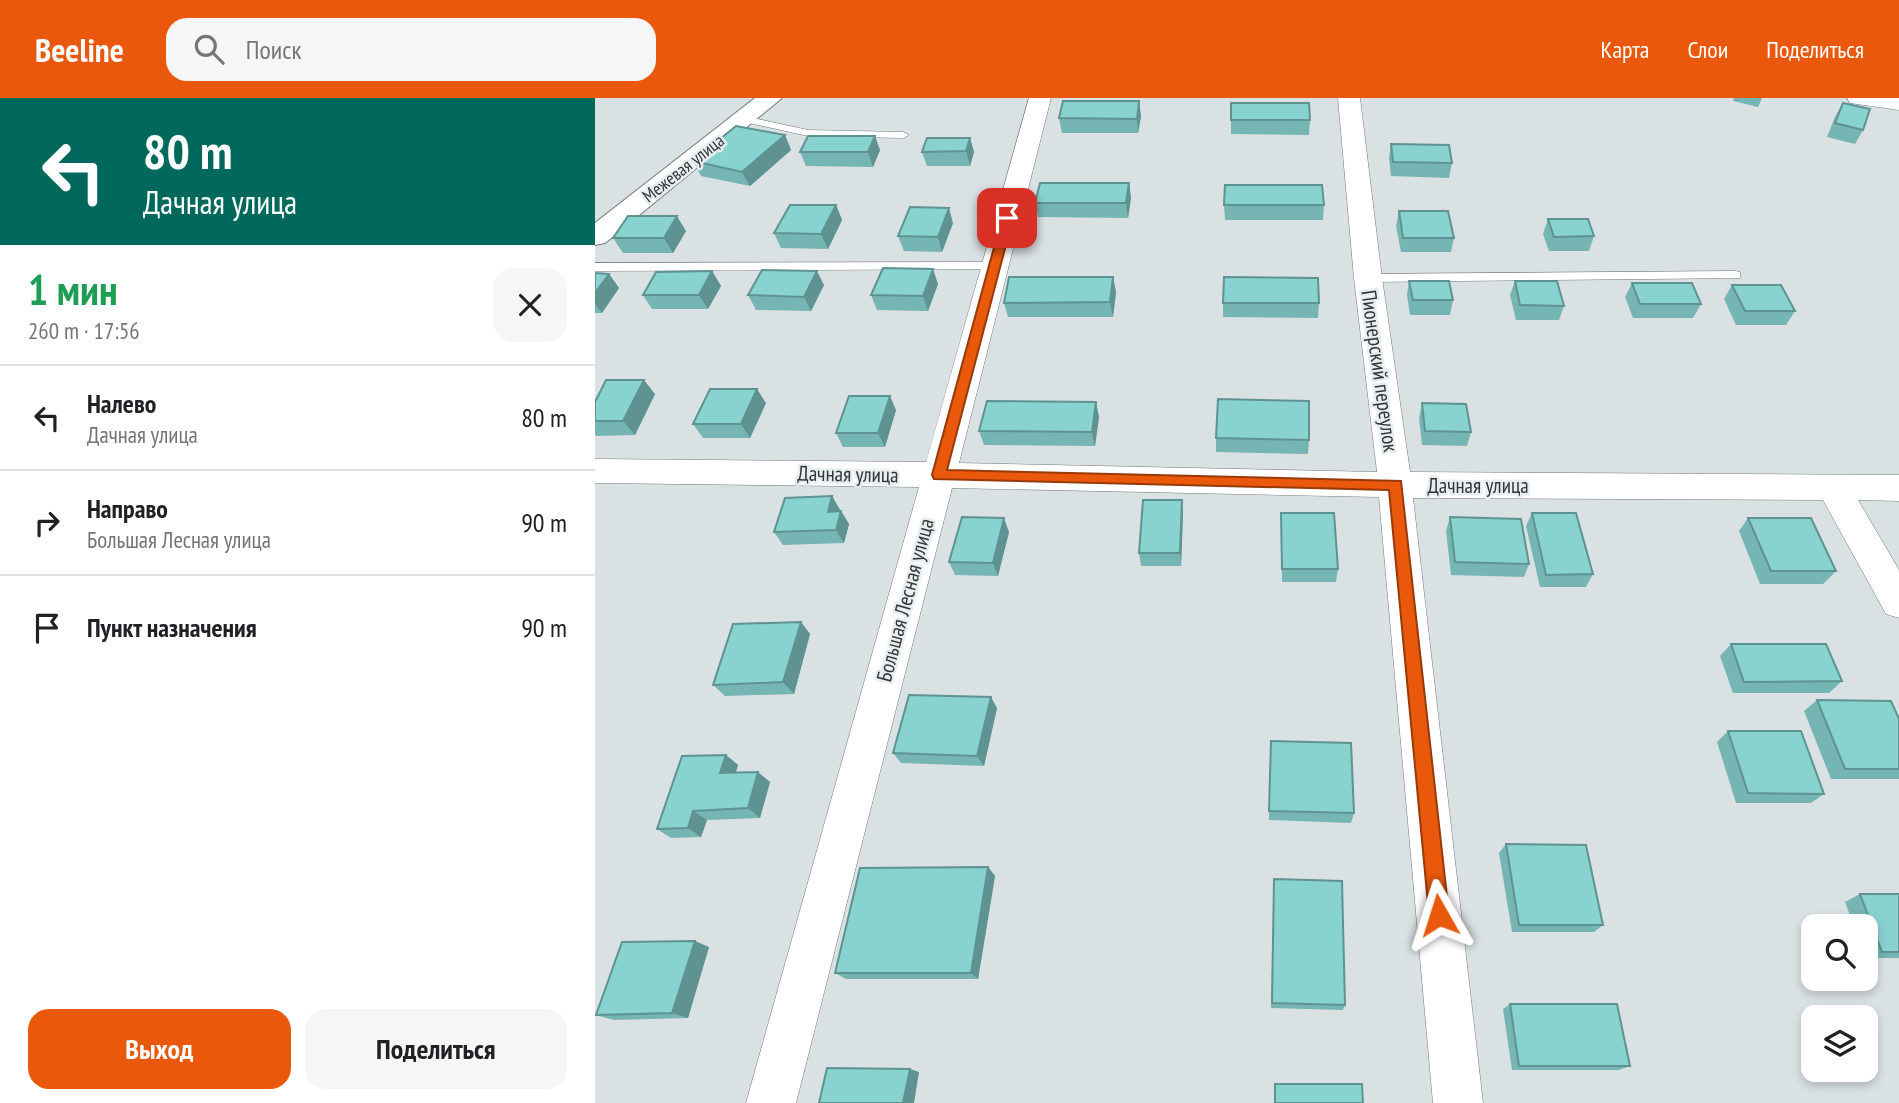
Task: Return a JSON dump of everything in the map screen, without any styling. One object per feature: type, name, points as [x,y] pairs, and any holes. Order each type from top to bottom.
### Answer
[{"type":"street","name":"Межевая улица","points":[[595,237],[770,98]]},
{"type":"street","name":"Большая Лесная улица","points":[[771,1103],[1039,98]]},
{"type":"street","name":"Пионерский переулок","points":[[1349,98],[1368,278],[1395,485],[1458,1103]]},
{"type":"street","points":[[1858,98],[1899,103]]},
{"type":"street","name":"Дачная улица","points":[[595,471],[1395,485],[1899,488]]},
{"type":"street","points":[[1833,488],[1899,603]]},
{"type":"lane","points":[[744,119],[807,133],[903,135]]},
{"type":"lane","points":[[595,267],[995,266]]},
{"type":"lane","points":[[1368,278],[1735,275]]},
{"type":"building","points":[[1063,101],[1139,101],[1137,119],[1059,118]]},
{"type":"building","points":[[1231,103],[1309,103],[1310,120],[1231,120]]},
{"type":"building","points":[[1843,103],[1870,109],[1863,130],[1835,123]]},
{"type":"building","points":[[736,126],[785,135],[742,172],[693,161]]},
{"type":"building","points":[[808,136],[875,136],[868,152],[800,152]]},
{"type":"building","points":[[927,138],[970,138],[966,151],[922,152]]},
{"type":"building","points":[[1391,144],[1449,145],[1452,163],[1393,162]]},
{"type":"building","points":[[1040,183],[1129,183],[1126,203],[1035,203]]},
{"type":"building","points":[[1225,185],[1322,185],[1324,205],[1224,205]]},
{"type":"building","points":[[790,205],[836,205],[821,234],[774,233]]},
{"type":"building","points":[[910,207],[949,208],[938,237],[898,236]]},
{"type":"building","points":[[1399,211],[1448,211],[1454,238],[1403,238]]},
{"type":"building","points":[[628,216],[677,216],[664,238],[613,238]]},
{"type":"building","points":[[1548,219],[1588,219],[1594,236],[1554,237]]},
{"type":"building","points":[[883,268],[933,269],[923,296],[871,295]]},
{"type":"building","points":[[762,270],[817,271],[804,297],[748,295]]},
{"type":"building","points":[[712,271],[699,295],[643,295],[656,272]]},
{"type":"building","points":[[595,273],[609,274],[595,293]]},
{"type":"building","points":[[1009,277],[1113,277],[1110,302],[1004,303]]},
{"type":"building","points":[[1224,277],[1318,278],[1319,303],[1223,303]]},
{"type":"building","points":[[1409,281],[1449,281],[1453,300],[1413,300]]},
{"type":"building","points":[[1515,281],[1557,281],[1564,306],[1520,305]]},
{"type":"building","points":[[1632,283],[1692,283],[1701,304],[1640,304]]},
{"type":"building","points":[[1732,285],[1781,285],[1795,311],[1745,311]]},
{"type":"building","points":[[606,380],[644,380],[623,421],[595,421],[595,402]]},
{"type":"building","points":[[710,389],[757,389],[741,424],[693,424]]},
{"type":"building","points":[[849,396],[890,396],[878,433],[836,433]]},
{"type":"building","points":[[1218,399],[1309,401],[1309,440],[1216,438]]},
{"type":"building","points":[[987,401],[1096,402],[1092,432],[979,431]]},
{"type":"building","points":[[1422,403],[1466,404],[1471,432],[1425,431]]},
{"type":"building","points":[[832,496],[828,512],[841,511],[836,530],[774,532],[785,498]]},
{"type":"building","points":[[1143,500],[1182,500],[1180,553],[1139,553]]},
{"type":"building","points":[[1281,513],[1334,513],[1338,569],[1282,569]]},
{"type":"building","points":[[1532,513],[1576,513],[1593,574],[1546,575]]},
{"type":"building","points":[[962,517],[1004,518],[993,563],[949,562]]},
{"type":"building","points":[[1450,517],[1521,519],[1529,564],[1455,562]]},
{"type":"building","points":[[1748,518],[1811,518],[1836,571],[1771,571]]},
{"type":"building","points":[[801,622],[783,682],[713,685],[733,624]]},
{"type":"building","points":[[1731,644],[1826,644],[1842,681],[1744,682]]},
{"type":"building","points":[[909,695],[991,697],[977,756],[893,753]]},
{"type":"building","points":[[1817,700],[1891,701],[1899,719],[1899,769],[1845,769]]},
{"type":"building","points":[[1728,731],[1801,731],[1824,794],[1748,793]]},
{"type":"building","points":[[1271,741],[1351,743],[1354,813],[1269,811]]},
{"type":"building","points":[[726,755],[720,773],[758,772],[748,808],[693,811],[688,828],[657,829],[682,756]]},
{"type":"building","points":[[1506,844],[1586,845],[1603,925],[1519,925]]},
{"type":"building","points":[[988,867],[971,973],[835,973],[860,868]]},
{"type":"building","points":[[1274,879],[1342,881],[1345,1005],[1272,1003]]},
{"type":"building","points":[[1860,894],[1899,894],[1899,952],[1882,952],[1878,941],[1878,914],[1868,914]]},
{"type":"building","points":[[695,941],[672,1013],[596,1015],[622,942]]},
{"type":"building","points":[[1510,1004],[1617,1004],[1630,1066],[1519,1066]]},
{"type":"building","points":[[827,1068],[910,1069],[903,1103],[819,1103]]},
{"type":"building","points":[[1275,1084],[1362,1084],[1363,1103],[1275,1103]]},
{"type":"route","points":[[1007,218],[939,475],[1395,485],[1439,915]]}]
